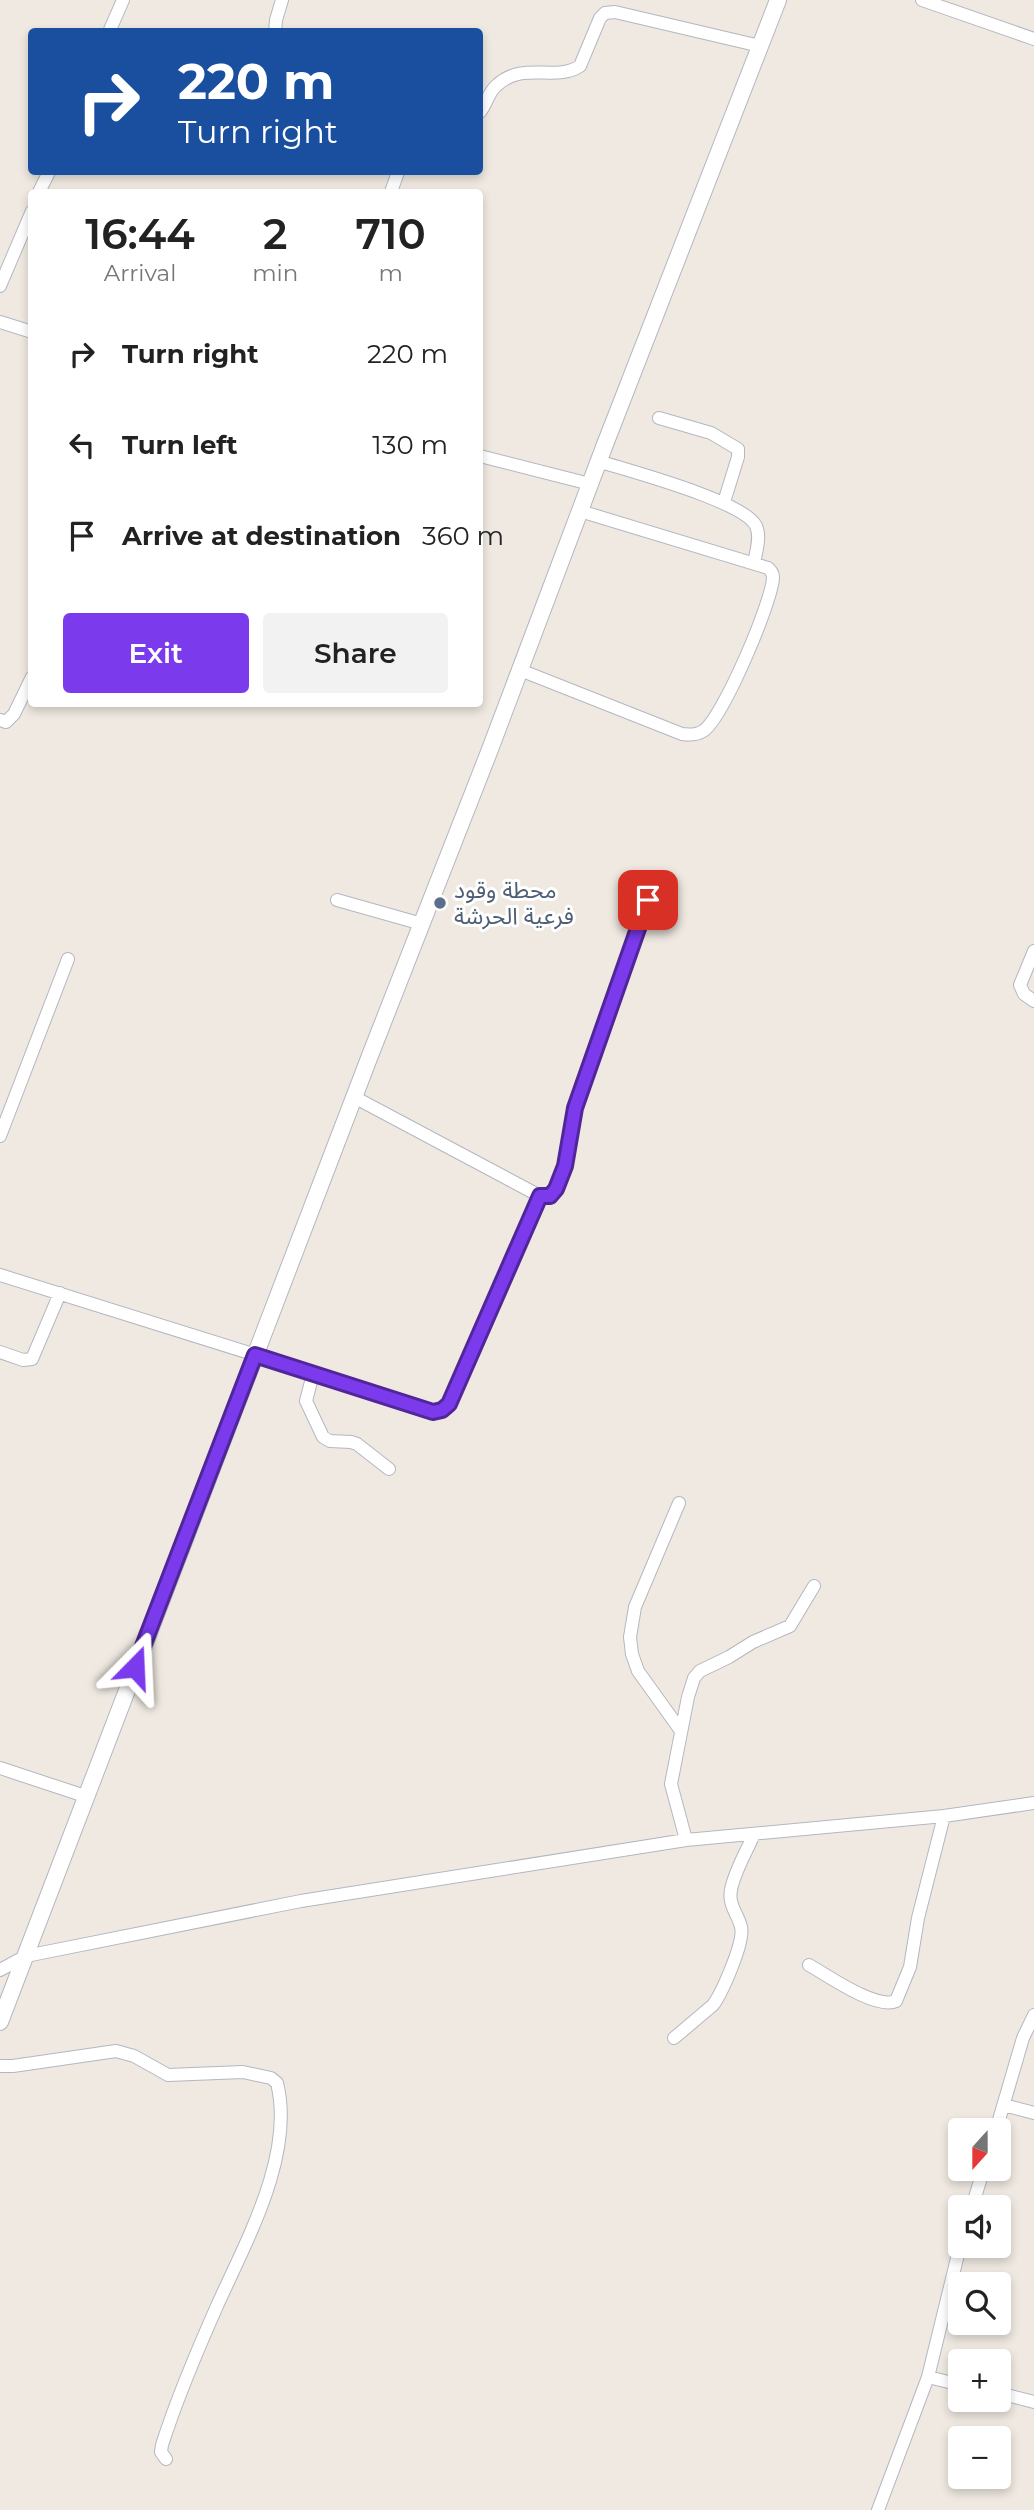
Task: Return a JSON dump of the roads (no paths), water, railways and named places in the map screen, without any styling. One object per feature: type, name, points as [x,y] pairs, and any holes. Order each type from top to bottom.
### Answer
[{"type":"street","points":[[111,28],[123,0]]},
{"type":"street","points":[[276,28],[282,0]]},
{"type":"street","points":[[0,2022],[598,461],[778,0]]},
{"type":"street","points":[[922,0],[1034,39]]},
{"type":"street","points":[[483,107],[496,85],[509,76],[530,72],[564,72],[580,65],[600,18],[606,13],[615,12],[760,46]]},
{"type":"street","points":[[0,286],[3,271],[28,219]]},
{"type":"street","points":[[0,322],[28,331]]},
{"type":"street","points":[[659,418],[711,433],[738,449],[724,502]]},
{"type":"street","points":[[483,457],[590,484]]},
{"type":"street","points":[[598,461],[724,502],[746,515],[756,526],[758,540],[754,563]]},
{"type":"street","points":[[520,670],[682,734],[691,735],[703,731],[716,713],[736,677],[768,598],[773,574],[768,568],[580,511]]},
{"type":"street","points":[[0,720],[9,721],[28,685]]},
{"type":"street","points":[[354,1097],[540,1196],[547,1198],[553,1195],[561,1178],[575,1108],[648,900]]},
{"type":"street","points":[[337,901],[422,924]]},
{"type":"street","points":[[1034,951],[1020,985],[1024,994],[1034,1001]]},
{"type":"street","points":[[0,1136],[68,959]]},
{"type":"street","points":[[0,1275],[433,1412],[446,1407],[540,1196]]},
{"type":"street","points":[[0,1352],[26,1360],[32,1359],[60,1293]]},
{"type":"street","points":[[313,1374],[306,1401],[323,1437],[330,1441],[357,1444],[389,1469]]},
{"type":"street","points":[[679,1503],[635,1607],[630,1637],[638,1671],[681,1731]]},
{"type":"street","points":[[686,1840],[671,1784],[688,1697],[697,1675],[753,1642],[790,1626],[814,1586]]},
{"type":"street","points":[[0,1768],[85,1796]]},
{"type":"street","points":[[0,1970],[26,1956],[301,1901],[686,1840],[944,1816],[1034,1803]]},
{"type":"street","points":[[809,1965],[869,1998],[886,2004],[895,2001],[910,1967],[918,1918],[944,1816]]},
{"type":"street","points":[[674,2038],[719,1998],[742,1931],[730,1893],[754,1834]]},
{"type":"street","points":[[1000,2118],[1012,2071],[1032,2021]]},
{"type":"street","points":[[0,2066],[116,2051],[134,2056],[168,2074],[243,2073],[271,2078],[277,2082],[280,2123],[267,2193],[196,2354],[162,2445],[166,2459]]},
{"type":"street","points":[[1004,2105],[1034,2113]]},
{"type":"street","points":[[878,2510],[928,2377],[957,2258]]},
{"type":"street","points":[[928,2377],[948,2382]]},
{"type":"street","points":[[1011,2396],[1034,2402]]},
{"type":"place","name":"محطة وقود فرعية الحرشة","points":[[440,903]]}]
